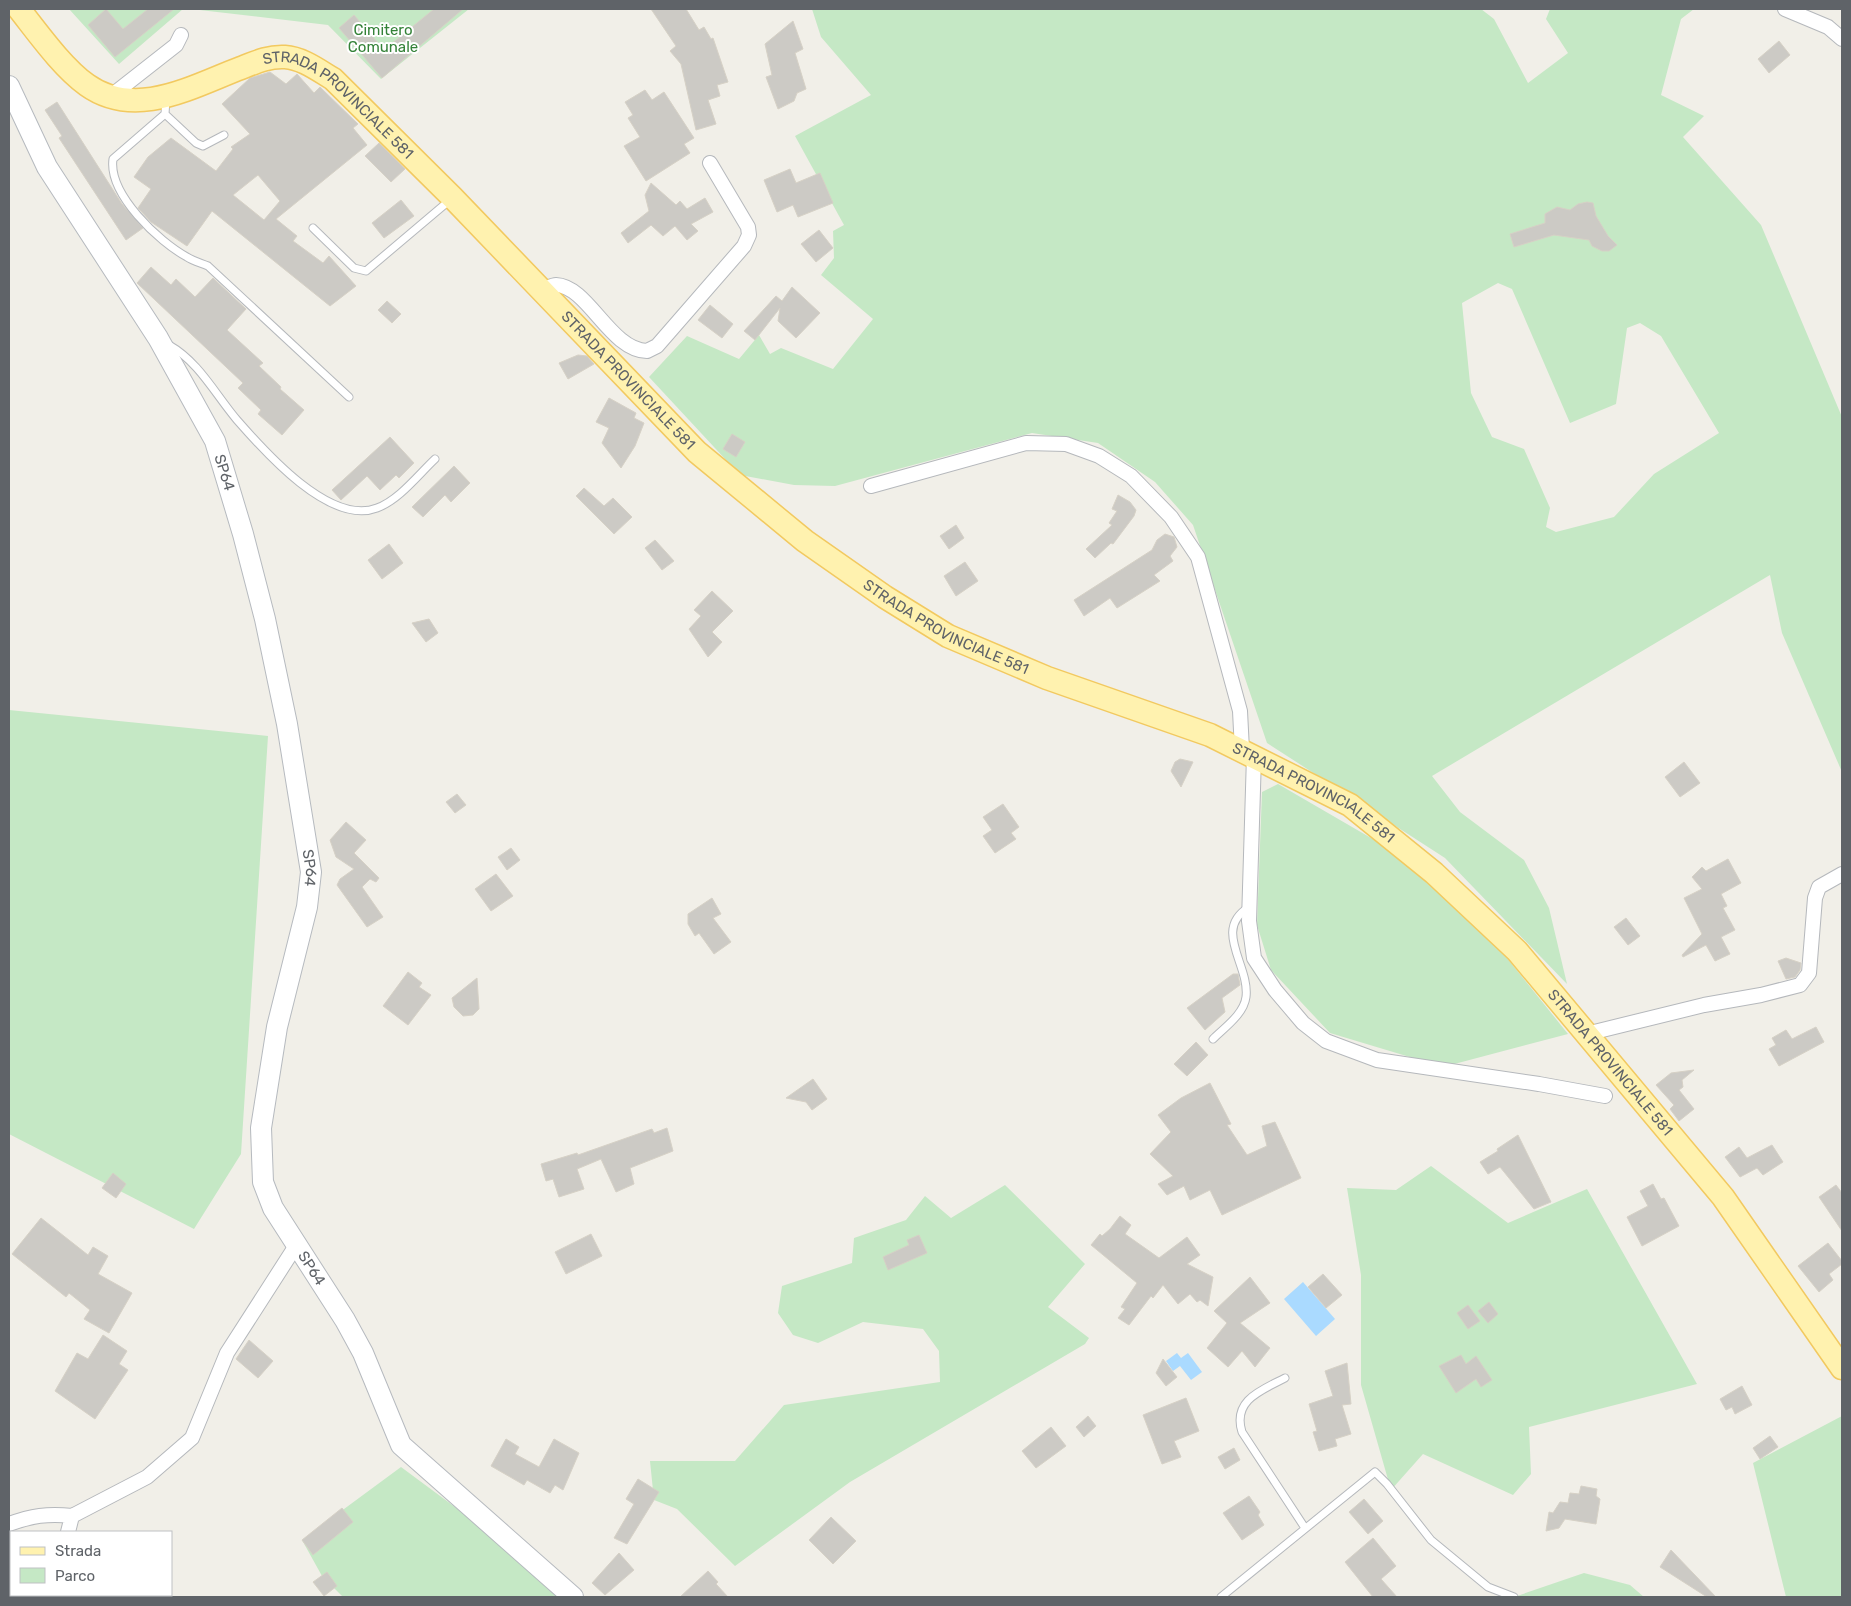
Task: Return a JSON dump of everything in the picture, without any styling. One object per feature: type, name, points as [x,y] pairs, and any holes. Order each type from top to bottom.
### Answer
[{"type":"main road","name":"STRADA PROVINCIALE 581","points":[[19,9],[64,63],[87,85],[132,102],[149,101],[166,105],[267,58],[286,57],[301,61],[333,78],[453,198],[697,452],[805,541],[885,597],[948,636],[1047,678],[1210,735],[1350,805],[1434,873],[1517,951],[1723,1197],[1842,1368]]},
{"type":"street","points":[[1784,9],[1828,27],[1842,39]]},
{"type":"street","points":[[112,96],[176,45],[181,35]]},
{"type":"street","name":"SP64","points":[[9,86],[47,167],[158,338],[215,442],[265,619],[287,724],[308,844],[311,872],[307,907],[277,1027],[261,1128],[262,1182],[273,1208],[297,1244],[362,1353],[400,1446],[572,1597]]},
{"type":"street","points":[[541,290],[556,285],[571,290],[627,346],[647,351],[656,346],[744,246],[749,235],[748,226],[710,163]]},
{"type":"street","points":[[870,486],[1026,442],[1066,444],[1099,456],[1131,476],[1171,517],[1198,556],[1240,711],[1248,753],[1249,907],[1254,958],[1275,990],[1297,1016],[1326,1041],[1377,1060],[1539,1084],[1605,1096]]},
{"type":"street","points":[[1586,1034],[1704,1005],[1761,996],[1800,985],[1809,973],[1815,898],[1819,887],[1842,874]]},
{"type":"street","points":[[9,1524],[35,1515],[54,1514],[72,1516],[147,1477],[192,1438],[228,1353],[297,1244]]},
{"type":"street","points":[[68,1531],[72,1516]]},
{"type":"lane","points":[[224,135],[203,146],[196,143],[166,105],[113,159],[114,178],[142,222],[186,257],[208,266],[349,398]]},
{"type":"lane","points":[[313,228],[354,268],[366,272],[453,198]]},
{"type":"lane","points":[[158,338],[177,349],[192,363],[236,419],[270,455],[310,490],[334,506],[362,512],[378,508],[401,491],[434,459]]},
{"type":"lane","points":[[1212,1039],[1242,1009],[1246,997],[1246,982],[1232,935],[1234,922],[1240,912],[1249,907]]},
{"type":"lane","points":[[1285,1378],[1245,1401],[1240,1411],[1240,1425],[1242,1432],[1305,1528]]},
{"type":"lane","points":[[1221,1597],[1375,1472],[1387,1484],[1431,1540],[1488,1587],[1514,1597]]},
{"type":"green space","points":[[69,9],[183,9],[119,64]]},
{"type":"green space","name":"Cimitero Comunale","points":[[191,9],[469,9],[381,79],[328,25]]},
{"type":"green space","points":[[812,9],[1481,9],[1494,19],[1528,83],[1568,53],[1546,19],[1550,9],[1694,9],[1681,19],[1661,95],[1704,116],[1683,137],[1761,225],[1842,417],[1842,772],[1782,633],[1770,575],[1432,776],[1460,812],[1524,860],[1549,908],[1567,984],[1445,858],[1267,743],[1193,525],[1155,482],[1098,443],[1032,433],[835,486],[794,485],[740,475],[649,377],[687,336],[739,359],[759,335],[770,354],[781,348],[833,369],[873,319],[821,275],[834,258],[833,231],[844,225],[795,136],[871,95],[821,37]],"holes":[[[1498,283],[1512,289],[1570,423],[1616,404],[1627,328],[1640,323],[1661,336],[1719,433],[1654,474],[1614,517],[1556,532],[1546,527],[1550,508],[1524,449],[1492,437],[1471,393],[1462,303]]]},
{"type":"green space","points":[[9,710],[268,736],[241,1154],[194,1229],[9,1134]]},
{"type":"green space","points":[[1278,784],[1390,849],[1487,933],[1568,1034],[1443,1067],[1330,1033],[1271,970],[1257,925],[1262,792]]},
{"type":"green space","points":[[1431,1166],[1508,1223],[1587,1189],[1697,1384],[1529,1427],[1531,1474],[1513,1495],[1423,1454],[1391,1490],[1361,1385],[1361,1275],[1347,1188],[1396,1190]]},
{"type":"green space","points":[[1005,1185],[1085,1264],[1048,1307],[1089,1338],[1085,1344],[850,1482],[735,1566],[677,1509],[654,1500],[650,1461],[735,1461],[784,1405],[940,1382],[939,1351],[923,1329],[863,1322],[818,1343],[793,1335],[778,1313],[782,1286],[852,1263],[854,1238],[906,1220],[925,1196],[951,1218]]},
{"type":"green space","points":[[1842,1416],[1842,1597],[1786,1597],[1753,1463]]},
{"type":"green space","points":[[401,1467],[548,1576],[570,1597],[343,1597],[322,1576],[302,1540]]},
{"type":"green space","points":[[1584,1573],[1630,1585],[1644,1597],[1517,1596]]},
{"type":"water","points":[[1303,1282],[1335,1319],[1316,1336],[1284,1299]]},
{"type":"water","points":[[1177,1353],[1181,1358],[1188,1353],[1202,1372],[1191,1380],[1180,1366],[1173,1371],[1166,1361]]},
{"type":"building","points":[[106,9],[123,29],[148,9],[174,9],[115,57],[88,25]]},
{"type":"building","points":[[434,9],[463,9],[382,78],[339,28],[354,15],[384,50]]},
{"type":"building","points":[[651,9],[686,9],[699,30],[704,27],[711,39],[713,38],[728,82],[717,85],[720,96],[708,100],[716,124],[696,130],[681,64],[670,51],[676,46]]},
{"type":"building","points":[[793,21],[803,49],[795,53],[806,89],[797,93],[794,101],[778,109],[766,77],[772,75],[765,44]]},
{"type":"building","points":[[1779,41],[1790,55],[1769,73],[1758,59]]},
{"type":"building","points":[[270,72],[286,84],[297,74],[314,93],[320,87],[358,124],[353,128],[367,145],[276,219],[297,236],[293,241],[323,263],[329,256],[356,286],[330,306],[212,211],[187,246],[151,222],[138,208],[151,189],[134,177],[148,157],[171,138],[216,171],[233,149],[231,147],[250,134],[222,104],[250,78]],"holes":[[[258,175],[280,201],[264,220],[233,195]]]},
{"type":"building","points":[[645,90],[652,100],[664,92],[694,138],[684,144],[690,153],[646,181],[624,146],[640,137],[628,118],[633,115],[625,102]]},
{"type":"building","points":[[57,102],[122,204],[143,228],[126,240],[59,138],[62,136],[45,110]]},
{"type":"building","points":[[379,143],[405,169],[391,182],[365,156]]},
{"type":"building","points":[[790,169],[796,183],[820,173],[833,203],[798,217],[793,205],[777,212],[764,180]]},
{"type":"building","points":[[651,183],[676,205],[680,201],[687,209],[705,198],[713,212],[691,224],[698,231],[687,240],[675,226],[663,236],[651,225],[628,243],[621,233],[649,211],[645,195]]},
{"type":"building","points":[[401,200],[414,216],[384,238],[372,223]]},
{"type":"building","points":[[1593,203],[1596,216],[1608,236],[1617,245],[1609,251],[1602,251],[1592,246],[1589,240],[1554,235],[1514,247],[1510,234],[1545,223],[1545,214],[1557,207],[1570,210],[1578,204]]},
{"type":"building","points":[[819,230],[833,248],[816,262],[801,244]]},
{"type":"building","points":[[151,267],[171,285],[176,279],[195,297],[213,278],[246,309],[227,330],[263,363],[259,366],[281,387],[280,389],[304,410],[282,435],[258,414],[261,410],[238,388],[243,383],[137,283]]},
{"type":"building","points":[[792,287],[820,313],[796,338],[778,321],[780,308],[755,340],[744,331],[776,296],[782,301]]},
{"type":"building","points":[[387,301],[401,314],[392,323],[378,310]]},
{"type":"building","points":[[710,305],[733,324],[722,338],[698,320]]},
{"type":"building","points":[[578,355],[587,356],[594,364],[568,379],[559,363]]},
{"type":"building","points":[[609,398],[636,413],[634,418],[644,423],[635,446],[621,468],[602,443],[609,428],[596,422]]},
{"type":"building","points":[[732,434],[745,442],[736,457],[723,449]]},
{"type":"building","points":[[390,437],[414,463],[399,478],[396,475],[380,490],[367,476],[341,500],[332,490]]},
{"type":"building","points":[[454,466],[470,483],[451,502],[445,495],[423,517],[412,507]]},
{"type":"building","points":[[584,488],[604,506],[613,498],[632,517],[614,534],[576,496]]},
{"type":"building","points":[[1118,495],[1130,502],[1136,510],[1134,516],[1113,544],[1111,543],[1095,558],[1086,549],[1112,525],[1109,523],[1117,511],[1112,509]]},
{"type":"building","points":[[956,525],[964,538],[949,549],[940,536]]},
{"type":"building","points":[[1165,534],[1174,537],[1177,547],[1170,556],[1173,561],[1154,575],[1160,581],[1117,608],[1110,598],[1084,616],[1074,600],[1152,550],[1157,540]]},
{"type":"building","points":[[655,540],[674,561],[662,570],[645,548]]},
{"type":"building","points":[[389,544],[403,563],[382,579],[368,560]]},
{"type":"building","points":[[965,562],[978,581],[956,596],[944,576]]},
{"type":"building","points":[[712,591],[733,611],[712,632],[722,642],[708,657],[689,629],[701,616],[694,610]]},
{"type":"building","points":[[429,619],[438,633],[426,642],[412,623]]},
{"type":"building","points":[[1180,759],[1193,762],[1181,787],[1171,771],[1175,762]]},
{"type":"building","points":[[1684,762],[1700,783],[1680,797],[1665,777]]},
{"type":"building","points":[[457,794],[466,805],[455,813],[446,802]]},
{"type":"building","points":[[1003,804],[1019,827],[1011,833],[1016,839],[995,853],[983,836],[992,830],[983,817]]},
{"type":"building","points":[[346,822],[366,840],[354,853],[379,878],[376,882],[370,879],[362,887],[383,917],[367,927],[337,885],[340,879],[354,869],[336,857],[330,840]]},
{"type":"building","points":[[511,848],[520,860],[507,870],[498,857]]},
{"type":"building","points":[[1728,859],[1741,883],[1721,894],[1727,906],[1723,908],[1735,930],[1721,937],[1730,954],[1715,961],[1706,945],[1683,957],[1682,955],[1702,934],[1684,898],[1702,889],[1692,877],[1702,867],[1706,871]]},
{"type":"building","points":[[496,874],[513,896],[491,911],[475,889]]},
{"type":"building","points":[[712,898],[721,914],[713,918],[731,942],[714,954],[699,933],[695,936],[688,924],[688,914]]},
{"type":"building","points":[[1626,918],[1640,936],[1628,945],[1614,927]]},
{"type":"building","points":[[1786,958],[1801,963],[1800,970],[1795,977],[1786,979],[1778,961]]},
{"type":"building","points":[[408,972],[422,983],[419,987],[431,995],[408,1025],[383,1006]]},
{"type":"building","points":[[1233,974],[1238,974],[1240,985],[1222,998],[1225,1012],[1205,1030],[1187,1008]]},
{"type":"building","points":[[477,978],[479,1009],[473,1015],[463,1016],[454,1007],[452,998]]},
{"type":"building","points":[[1816,1027],[1824,1042],[1779,1066],[1769,1049],[1776,1045],[1772,1038],[1786,1030],[1792,1039]]},
{"type":"building","points":[[1196,1042],[1208,1055],[1187,1076],[1174,1064]]},
{"type":"building","points":[[1694,1070],[1682,1080],[1683,1087],[1679,1090],[1694,1109],[1679,1121],[1670,1109],[1674,1105],[1656,1085],[1671,1073]]},
{"type":"building","points":[[813,1079],[827,1099],[812,1110],[806,1102],[786,1098]]},
{"type":"building","points":[[1210,1083],[1231,1124],[1227,1125],[1247,1155],[1267,1146],[1262,1126],[1275,1122],[1301,1178],[1222,1215],[1210,1190],[1190,1200],[1184,1186],[1167,1195],[1158,1184],[1173,1176],[1150,1154],[1171,1132],[1158,1115],[1181,1098]]},
{"type":"building","points":[[667,1128],[673,1151],[630,1168],[634,1184],[616,1192],[601,1159],[577,1169],[584,1189],[559,1197],[553,1179],[546,1181],[541,1164],[577,1153],[578,1155],[652,1129],[654,1133]]},
{"type":"building","points":[[1518,1135],[1551,1202],[1534,1209],[1500,1167],[1488,1174],[1480,1162]]},
{"type":"building","points":[[1772,1145],[1783,1162],[1763,1175],[1757,1168],[1740,1177],[1725,1157],[1739,1147],[1747,1158]]},
{"type":"building","points":[[113,1173],[126,1184],[116,1198],[102,1188]]},
{"type":"building","points":[[1653,1184],[1661,1199],[1664,1198],[1679,1226],[1642,1246],[1627,1217],[1648,1206],[1640,1191]]},
{"type":"building","points":[[1836,1185],[1842,1193],[1842,1231],[1819,1197]]},
{"type":"building","points":[[1120,1216],[1131,1225],[1125,1234],[1159,1258],[1187,1237],[1200,1255],[1187,1264],[1213,1277],[1208,1306],[1200,1300],[1197,1302],[1190,1294],[1178,1304],[1163,1285],[1153,1298],[1151,1296],[1129,1325],[1118,1318],[1125,1309],[1121,1307],[1137,1283],[1091,1245],[1100,1234],[1102,1236],[1110,1229]]},
{"type":"building","points":[[41,1218],[88,1255],[93,1247],[108,1256],[98,1274],[132,1293],[109,1333],[84,1319],[90,1310],[69,1293],[66,1297],[12,1254]]},
{"type":"building","points":[[591,1234],[602,1256],[566,1274],[555,1252]]},
{"type":"building","points":[[919,1235],[927,1253],[888,1270],[883,1257],[909,1245],[907,1240]]},
{"type":"building","points":[[1828,1243],[1842,1261],[1842,1264],[1829,1274],[1833,1280],[1819,1292],[1798,1266]]},
{"type":"building","points":[[1323,1274],[1342,1295],[1326,1308],[1308,1287]]},
{"type":"building","points":[[1250,1277],[1270,1303],[1240,1323],[1270,1348],[1255,1367],[1242,1351],[1228,1367],[1207,1348],[1227,1323],[1214,1311]]},
{"type":"building","points":[[1489,1302],[1498,1314],[1488,1323],[1478,1311]]},
{"type":"building","points":[[1468,1305],[1480,1321],[1468,1329],[1457,1313]]},
{"type":"building","points":[[103,1335],[127,1351],[119,1364],[128,1370],[95,1419],[55,1391],[77,1353],[88,1359]]},
{"type":"building","points":[[249,1340],[273,1361],[258,1378],[236,1359]]},
{"type":"building","points":[[1461,1355],[1466,1364],[1476,1356],[1492,1380],[1481,1387],[1476,1379],[1456,1393],[1439,1366]]},
{"type":"building","points":[[1163,1359],[1177,1377],[1166,1386],[1156,1373]]},
{"type":"building","points":[[1347,1363],[1351,1404],[1342,1405],[1351,1434],[1335,1439],[1337,1446],[1319,1451],[1313,1432],[1317,1431],[1309,1404],[1333,1396],[1325,1371]]},
{"type":"building","points":[[1742,1386],[1752,1405],[1735,1414],[1732,1407],[1726,1410],[1720,1399]]},
{"type":"building","points":[[1186,1398],[1199,1431],[1174,1441],[1181,1457],[1162,1464],[1143,1415]]},
{"type":"building","points":[[1088,1416],[1096,1426],[1084,1437],[1076,1427]]},
{"type":"building","points":[[1051,1427],[1066,1446],[1036,1468],[1022,1451]]},
{"type":"building","points":[[1770,1436],[1778,1447],[1760,1459],[1753,1448]]},
{"type":"building","points":[[506,1439],[519,1447],[515,1454],[539,1467],[554,1439],[579,1453],[563,1490],[555,1485],[550,1493],[527,1480],[524,1485],[491,1466]]},
{"type":"building","points":[[1234,1448],[1240,1460],[1225,1469],[1218,1457]]},
{"type":"building","points":[[638,1479],[659,1492],[627,1544],[614,1538],[634,1504],[626,1499]]},
{"type":"building","points":[[1581,1486],[1597,1489],[1596,1496],[1600,1499],[1596,1524],[1565,1519],[1559,1528],[1546,1531],[1549,1512],[1553,1513],[1560,1502],[1568,1503],[1570,1493],[1579,1494]]},
{"type":"building","points":[[1249,1496],[1260,1512],[1258,1515],[1264,1525],[1242,1540],[1223,1513]]},
{"type":"building","points":[[1364,1499],[1383,1521],[1368,1534],[1349,1512]]},
{"type":"building","points":[[342,1508],[353,1522],[313,1555],[302,1540]]},
{"type":"building","points":[[831,1517],[856,1541],[833,1564],[809,1540]]},
{"type":"building","points":[[1373,1538],[1396,1566],[1381,1579],[1397,1597],[1373,1597],[1345,1562]]},
{"type":"building","points":[[1671,1550],[1714,1597],[1707,1597],[1660,1567]]},
{"type":"building","points":[[619,1553],[634,1570],[605,1595],[592,1583]]},
{"type":"building","points":[[708,1571],[718,1582],[716,1584],[728,1597],[680,1597]]},
{"type":"building","points":[[327,1572],[337,1586],[324,1596],[313,1582]]}]
